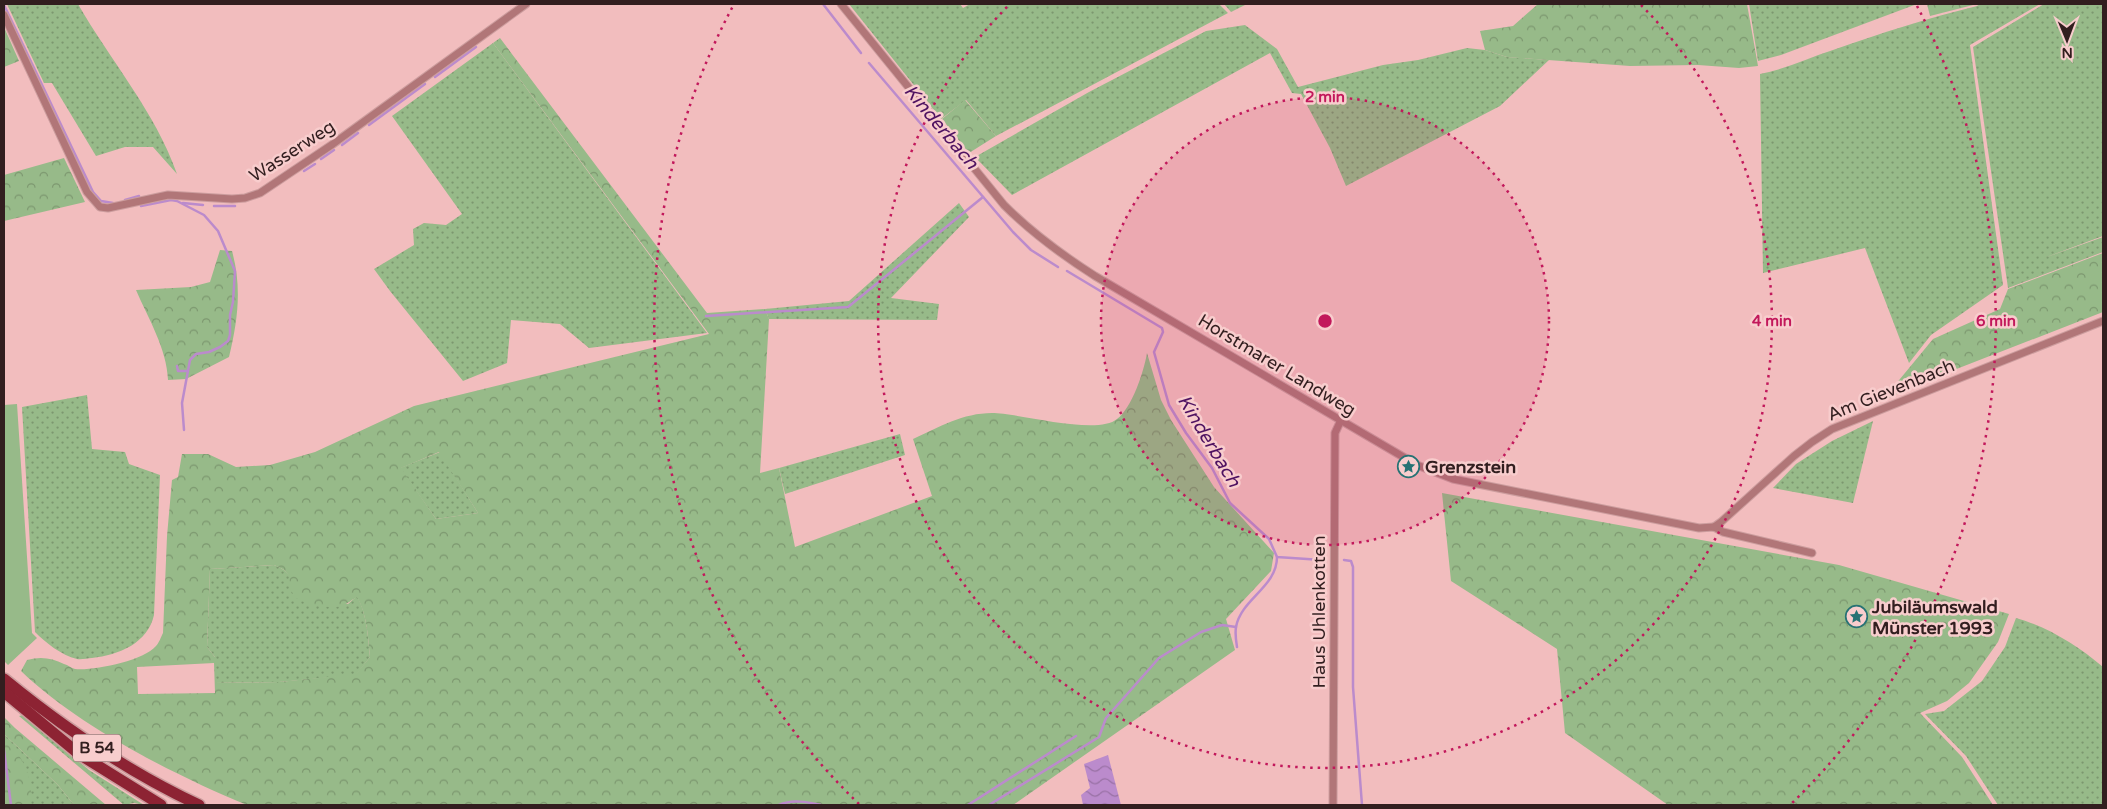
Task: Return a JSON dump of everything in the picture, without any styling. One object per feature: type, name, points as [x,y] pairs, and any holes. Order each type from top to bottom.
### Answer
[{"type":"main road","name":"B 54","points":[[4,679],[47,714],[88,742],[161,786],[199,805]]},
{"type":"main road","name":"B 54","points":[[4,692],[80,754],[160,805]]},
{"type":"street","name":"Wasserweg","points":[[4,15],[87,192],[100,207],[108,208],[168,195],[232,199],[245,198],[260,192],[326,148],[526,4]]},
{"type":"street","name":"Horstmarer Landweg","points":[[841,4],[990,188],[1027,228],[1047,245],[1417,465],[1453,478],[1699,528],[1714,527],[1723,532],[1812,553]]},
{"type":"street","name":"Am Gievenbach","points":[[1714,527],[1722,522],[1794,456],[1832,429],[2103,322]]},
{"type":"street","name":"Haus Uhlenkotten","points":[[1334,805],[1335,433],[1341,420]]},
{"type":"green space","points":[[7,4],[78,4],[145,108],[168,151],[177,174],[153,147],[125,147],[96,156],[52,83],[44,83]]},
{"type":"green space","points":[[849,4],[960,4],[963,8],[970,4],[1219,4],[1228,13],[996,136],[966,100],[941,119]]},
{"type":"green space","points":[[1224,4],[1247,4],[1231,12]]},
{"type":"green space","points":[[1538,4],[1747,4],[1758,66],[1739,68],[1698,65],[1630,66],[1507,57],[1485,50],[1480,31],[1513,26]]},
{"type":"green space","points":[[1749,4],[1917,4],[1781,55],[1758,61]]},
{"type":"green space","points":[[1927,4],[1977,4],[1930,16]]},
{"type":"green space","points":[[1980,4],[2040,4],[1970,45],[2003,285],[1931,335],[1909,363],[1865,248],[1763,273],[1760,74],[1887,32]]},
{"type":"green space","points":[[2044,4],[2103,4],[2103,236],[2044,258],[2103,237],[2103,252],[2008,288],[1973,47]]},
{"type":"green space","points":[[1245,25],[1277,49],[1298,87],[1383,65],[1418,60],[1467,48],[1485,50],[1507,57],[1549,60],[1500,106],[1346,186],[1330,148],[1301,94],[1292,93],[1270,53],[1012,195],[975,157],[1089,92],[1206,31]]},
{"type":"green space","points":[[4,27],[19,61],[4,67]]},
{"type":"green space","points":[[500,38],[707,313],[765,309],[769,319],[760,473],[779,468],[795,547],[932,496],[913,439],[961,418],[992,413],[1076,425],[1107,424],[1117,419],[1128,407],[1140,379],[1147,353],[1161,400],[1171,420],[1214,487],[1274,553],[1271,571],[1226,619],[1235,650],[1013,805],[247,805],[158,764],[98,730],[44,691],[21,671],[27,660],[46,658],[75,669],[105,667],[140,656],[150,651],[158,643],[163,633],[167,536],[172,480],[178,477],[182,454],[208,454],[236,467],[270,465],[315,452],[414,406],[709,334],[493,43]],"holes":[[[439,452],[478,513],[436,519],[401,468]],[[274,565],[286,571],[294,596],[307,603],[336,607],[357,597],[365,618],[370,657],[356,674],[279,682],[215,683],[215,657],[207,647],[210,569]],[[214,663],[215,693],[138,694],[137,667]]]},
{"type":"green space","points":[[493,43],[707,333],[589,348],[560,324],[511,320],[507,363],[463,381],[390,291],[374,269],[414,245],[413,229],[424,223],[446,225],[462,214],[392,116]]},
{"type":"green space","points":[[965,100],[996,136],[969,153],[942,119]]},
{"type":"green space","points":[[64,158],[85,202],[4,221],[4,175]]},
{"type":"green space","points":[[959,203],[969,217],[891,298],[939,304],[937,320],[769,319],[765,309],[849,301]]},
{"type":"green space","points":[[220,250],[232,251],[237,278],[237,317],[229,357],[186,379],[168,380],[161,345],[136,290],[191,287],[210,282]]},
{"type":"green space","points":[[2103,253],[2103,312],[1918,384],[1881,402],[1933,339],[2000,309],[2008,289]]},
{"type":"green space","points":[[87,395],[92,449],[125,452],[129,464],[160,475],[154,615],[151,625],[146,633],[131,646],[112,654],[79,659],[60,652],[35,632],[22,407]]},
{"type":"green space","points":[[17,404],[32,633],[37,638],[8,665],[4,661],[4,405]]},
{"type":"green space","points":[[1873,421],[1853,503],[1773,488],[1796,464],[1832,441]]},
{"type":"green space","points":[[900,434],[905,455],[785,494],[779,468]]},
{"type":"green space","points":[[440,452],[478,513],[436,519],[400,468]]},
{"type":"green space","points":[[1442,493],[1839,565],[2009,614],[1998,642],[1969,683],[1947,701],[1920,713],[1962,757],[1993,805],[1668,805],[1565,733],[1557,649],[1451,581]]},
{"type":"green space","points":[[274,565],[284,570],[290,576],[294,595],[348,604],[357,596],[365,618],[370,657],[356,675],[279,682],[215,683],[215,657],[207,647],[210,569]]},
{"type":"green space","points":[[2016,618],[2040,626],[2062,638],[2103,667],[2103,805],[1998,805],[1966,756],[1925,714],[1944,711],[1982,681],[2005,647]]},
{"type":"green space","points":[[23,715],[89,770],[144,805],[134,803],[124,805],[19,716]]},
{"type":"green space","points":[[4,717],[106,805],[74,805],[58,785],[4,734]]},
{"type":"green space","points":[[4,734],[58,785],[74,805],[4,805]]},
{"type":"green space","points":[[4,743],[9,743],[24,764],[31,788],[31,805],[4,805]]},
{"type":"water","points":[[1108,755],[1121,805],[1083,805],[1081,795],[1090,788],[1084,764]]},
{"type":"waterway","name":"Kinderbach","points":[[823,4],[861,53]]},
{"type":"waterway","points":[[4,5],[93,192],[101,201],[113,203]]},
{"type":"waterway","points":[[435,77],[476,47]]},
{"type":"waterway","name":"Kinderbach","points":[[869,63],[1013,232],[1031,250],[1058,267]]},
{"type":"waterway","points":[[369,125],[425,84]]},
{"type":"waterway","points":[[342,145],[358,133]]},
{"type":"waterway","points":[[321,159],[334,150]]},
{"type":"waterway","points":[[304,171],[315,164]]},
{"type":"waterway","points":[[125,200],[139,196]]},
{"type":"waterway","points":[[706,316],[848,307],[983,197]]},
{"type":"waterway","points":[[141,206],[171,200],[177,201],[204,215],[218,231],[235,271],[228,341],[209,352],[196,354],[190,360],[182,403],[184,430]]},
{"type":"waterway","points":[[183,203],[203,205]]},
{"type":"waterway","points":[[214,206],[235,206]]},
{"type":"waterway","name":"Kinderbach","points":[[1067,271],[1162,328],[1163,332],[1154,352],[1169,405],[1186,433],[1212,468],[1230,503],[1269,539],[1277,557],[1322,560]]},
{"type":"waterway","points":[[177,366],[178,371],[188,371]]},
{"type":"waterway","points":[[1237,647],[1236,629],[1239,617],[1271,577],[1277,557]]},
{"type":"waterway","name":"Kinderbach","points":[[1344,560],[1351,561],[1353,567],[1353,687],[1362,805]]},
{"type":"waterway","points":[[989,805],[1099,737],[1106,718],[1159,658],[1201,632],[1222,625],[1236,627]]},
{"type":"waterway","points":[[968,805],[1076,736]]},
{"type":"waterway","points":[[4,750],[11,805]]},
{"type":"waterway","points":[[779,805],[794,802],[821,805]]},
{"type":"place","name":"Grenzstein","points":[[1409,467]]},
{"type":"place","name":"Jubiläumswald Münster 1993","points":[[1856,617]]}]
